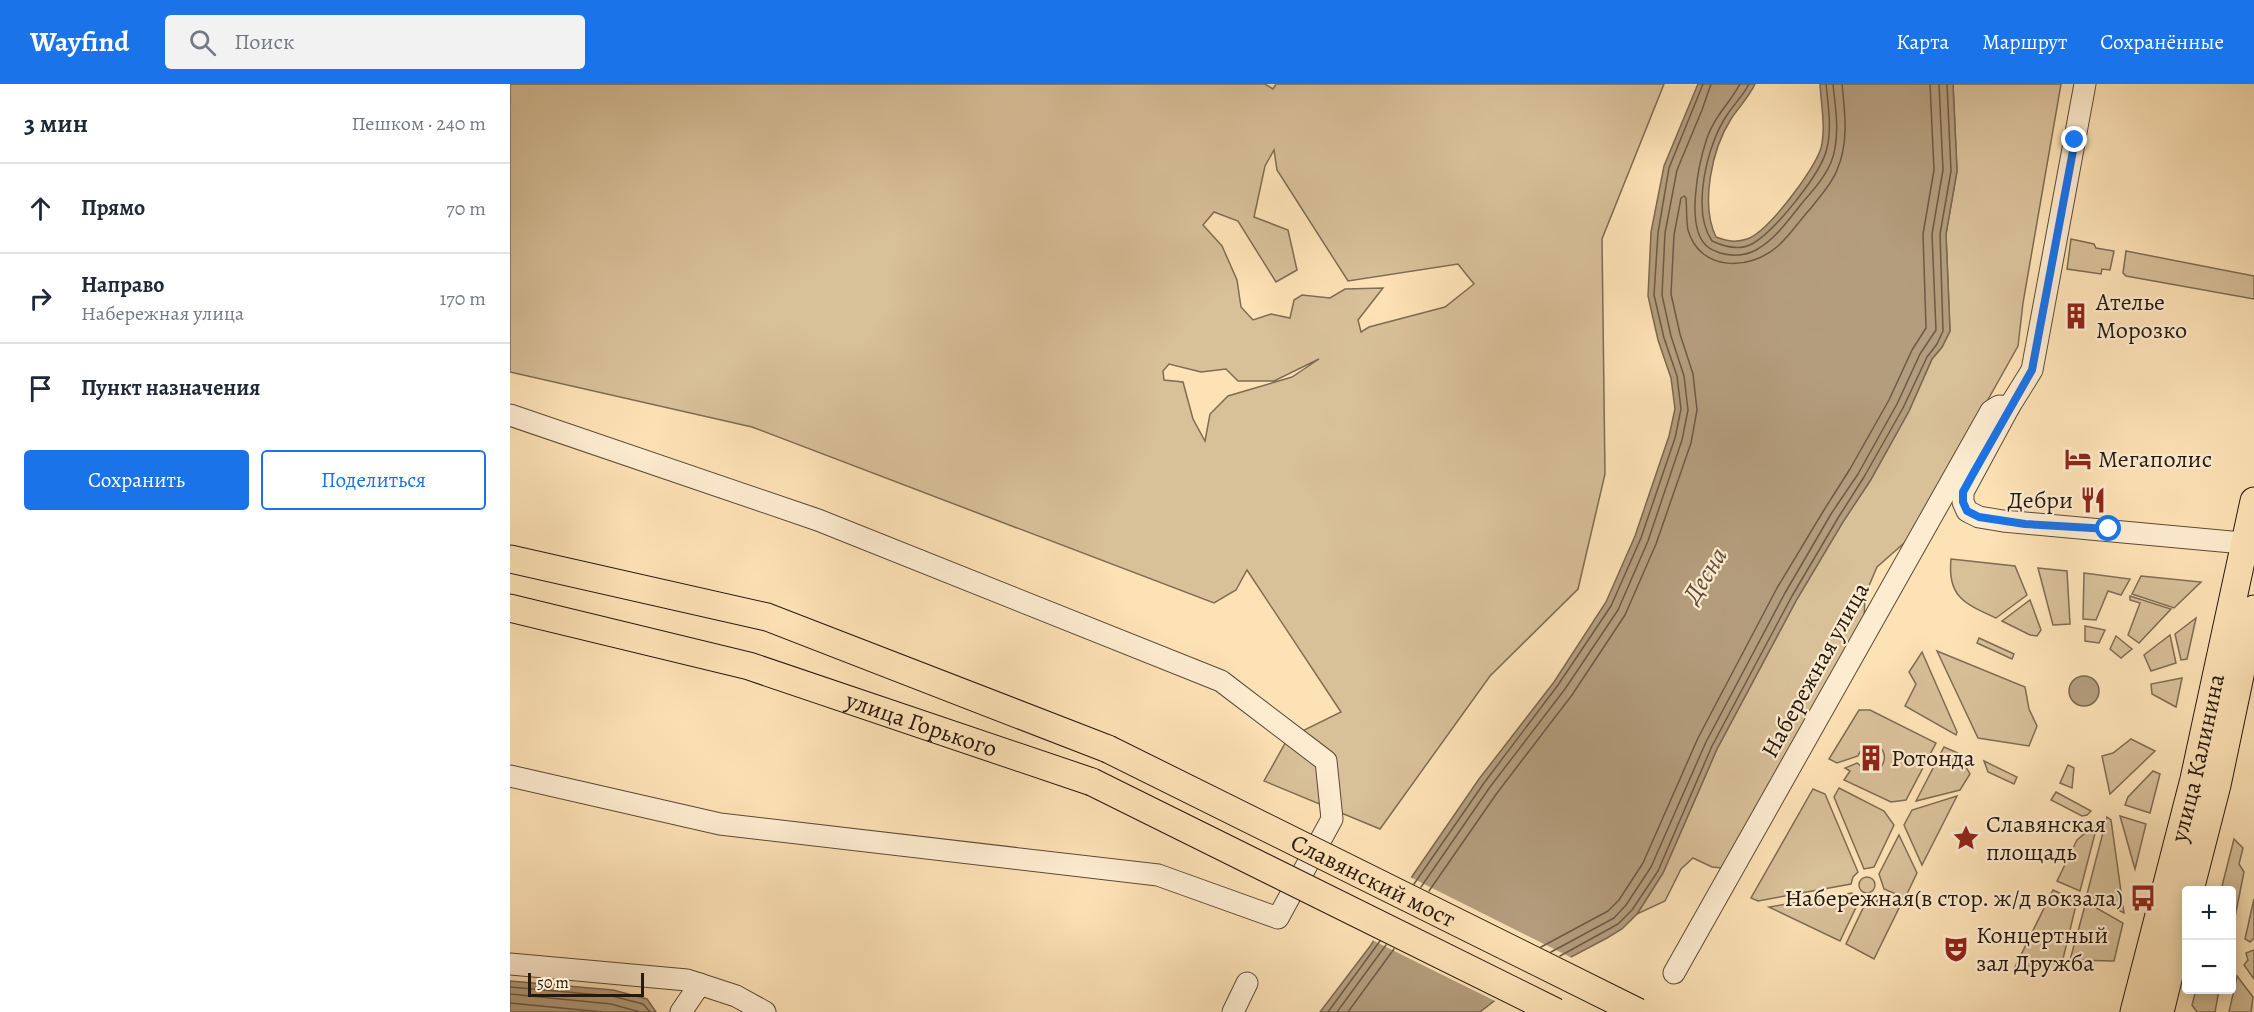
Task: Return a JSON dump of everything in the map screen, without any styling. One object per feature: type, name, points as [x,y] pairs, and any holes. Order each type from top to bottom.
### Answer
[{"type":"main road","name":"улица Калинина","points":[[2134,1012],[2190,795],[2250,543],[2254,501]]},
{"type":"main road","name":"Славянский мост","points":[[510,559],[767,617],[1108,749],[1638,1012]]},
{"type":"main road","name":"улица Горького","points":[[510,608],[749,666],[1092,782]]},
{"type":"main road","name":"улица Калинина","points":[[2191,886],[2217,784],[2254,609]]},
{"type":"main road","name":"Славянский мост","points":[[1092,782],[1556,1012]]},
{"type":"main road","points":[[2160,1012],[2182,926]]},
{"type":"street","points":[[2085,84],[2032,370],[2009,407],[1963,492],[1963,502],[1967,511],[1979,517],[2025,524],[2109,529],[2250,543]]},
{"type":"street","name":"Набережная улица","points":[[1674,973],[1990,411],[1999,406],[2009,407]]},
{"type":"street","points":[[510,415],[818,520],[1221,681],[1326,761],[1332,819],[1278,918],[1158,875],[720,824],[510,776]]},
{"type":"street","points":[[510,964],[687,980],[736,996],[765,1012]]},
{"type":"street","points":[[1233,1012],[1247,983]]},
{"type":"street","points":[[681,1012],[700,984]]},
{"type":"shaded area","points":[[510,84],[1265,84],[1273,89],[1276,84],[1664,84],[1602,239],[1605,474],[1578,589],[1490,676],[1380,829],[1264,781],[1288,738],[1341,712],[1247,570],[1236,590],[1214,603],[752,427],[510,372]],"holes":[[[1274,150],[1277,170],[1348,281],[1458,264],[1474,284],[1445,307],[1369,327],[1361,332],[1358,320],[1383,288],[1345,289],[1330,298],[1302,295],[1294,300],[1290,318],[1271,314],[1253,320],[1241,307],[1237,280],[1222,246],[1203,225],[1214,212],[1238,221],[1276,282],[1297,270],[1288,230],[1254,217],[1265,166]],[[1319,359],[1292,377],[1228,396],[1210,414],[1205,441],[1193,419],[1183,382],[1164,380],[1163,371],[1169,364],[1201,372],[1226,369],[1238,381],[1274,381]]]},
{"type":"shaded area","points":[[1953,84],[2061,84],[2023,303],[2018,346],[1911,537],[1877,567],[1865,595],[1864,622],[1722,868],[1712,867],[1693,858],[1681,869],[1665,901],[1637,914],[1663,873],[1717,749],[1797,599],[1843,521],[1870,481],[1909,411],[1932,359],[1942,347],[1950,331],[1946,234],[1957,171]]},
{"type":"shaded area","points":[[2071,239],[2094,244],[2096,248],[2114,251],[2110,270],[2102,269],[2101,274],[2067,269]]},
{"type":"shaded area","points":[[2126,251],[2254,276],[2254,299],[2126,276],[2123,273]]},
{"type":"shaded area","points":[[1951,559],[2015,566],[2027,595],[1996,618],[1985,613],[1960,598],[1955,591],[1952,582]]},
{"type":"shaded area","points":[[2038,568],[2067,571],[2070,624],[2053,625]]},
{"type":"shaded area","points":[[2084,573],[2130,579],[2121,595],[2108,591],[2096,620],[2083,619]]},
{"type":"shaded area","points":[[2141,576],[2201,582],[2174,608],[2132,594]]},
{"type":"shaded area","points":[[2130,596],[2171,609],[2139,643],[2128,635],[2140,603],[2130,600]]},
{"type":"shaded area","points":[[2030,600],[2041,630],[2037,636],[2030,635],[2002,621]]},
{"type":"shaded area","points":[[2196,618],[2187,659],[2181,660],[2175,634]]},
{"type":"shaded area","points":[[2085,626],[2105,630],[2099,643],[2085,641]]},
{"type":"shaded area","points":[[2170,635],[2176,663],[2151,671],[2144,655]]},
{"type":"shaded area","points":[[2116,636],[2132,649],[2121,658],[2110,649]]},
{"type":"shaded area","points":[[1979,638],[2014,654],[2012,659],[1977,643]]},
{"type":"shaded area","points":[[1937,651],[2025,687],[2029,709],[2037,726],[2029,746],[1978,738]]},
{"type":"shaded area","points":[[1922,652],[1957,732],[1956,735],[1905,706],[1916,684],[1909,672]]},
{"type":"shaded area","points":[[2182,678],[2176,707],[2152,694],[2151,684]]},
{"type":"shaded area","points":[[1859,710],[1870,710],[1936,743],[1906,800],[1891,802],[1844,780],[1850,771],[1845,768],[1857,763],[1867,769],[1880,768],[1884,757],[1879,747],[1867,745],[1858,756],[1837,763],[1829,759]]},
{"type":"shaded area","points":[[2131,739],[2155,751],[2110,794],[2102,756],[2113,753]]},
{"type":"shaded area","points":[[1944,747],[1958,753],[1970,774],[1960,790],[1916,801]]},
{"type":"shaded area","points":[[1984,761],[2017,777],[2014,784],[1988,772]]},
{"type":"shaded area","points":[[2068,765],[2074,768],[2072,788],[2060,783]]},
{"type":"shaded area","points":[[2153,771],[2160,774],[2150,813],[2125,805],[2128,797]]},
{"type":"shaded area","points":[[1839,788],[1884,811],[1894,825],[1874,867],[1864,869],[1834,797]]},
{"type":"shaded area","points":[[1813,789],[1825,794],[1858,872],[1851,884],[1758,901],[1751,898]]},
{"type":"shaded area","points":[[2056,792],[2091,811],[2082,816],[2051,800]]},
{"type":"shaded area","points":[[1957,796],[1922,865],[1904,825],[1912,810]]},
{"type":"shaded area","points":[[2120,816],[2146,824],[2135,869]]},
{"type":"shaded area","points":[[2107,817],[2111,820],[2124,913],[2087,894]]},
{"type":"shaded area","points":[[2098,822],[2080,891],[2057,881],[2077,840]]},
{"type":"shaded area","points":[[1899,835],[1917,873],[1905,898],[1884,889],[1879,874]]},
{"type":"shaded area","points":[[2234,839],[2243,848],[2239,864],[2244,872],[2236,912],[2236,886],[2222,886]]},
{"type":"shaded area","points":[[1867,877],[1873,879],[1875,885],[1873,891],[1867,893],[1861,891],[1859,885],[1861,879]]},
{"type":"shaded area","points":[[2053,890],[2077,901],[2062,963],[2015,967]]},
{"type":"shaded area","points":[[1852,893],[1859,901],[1840,941],[1769,907]]},
{"type":"shaded area","points":[[1880,898],[1899,908],[1874,959],[1846,944],[1865,904]]},
{"type":"shaded area","points":[[2254,899],[2254,938],[2250,942],[2245,939]]},
{"type":"shaded area","points":[[2086,902],[2123,923],[2114,961],[2070,960]]},
{"type":"shaded area","points":[[2254,950],[2254,979],[2244,965],[2248,960],[2246,953]]},
{"type":"shaded area","points":[[2237,976],[2253,997],[2251,1012],[2229,1012],[2233,994],[2236,994]]},
{"type":"shaded area","points":[[2195,994],[2218,994],[2215,1012],[2197,1012],[2192,1005]]},
{"type":"water","name":"Десна","points":[[1698,84],[1755,84],[1724,131],[1710,177],[1709,209],[1716,237],[1735,241],[1747,239],[1767,225],[1790,199],[1817,158],[1823,132],[1820,84],[1953,84],[1957,171],[1946,234],[1950,331],[1942,347],[1932,359],[1909,411],[1870,481],[1797,599],[1717,749],[1663,873],[1637,914],[1622,929],[1507,991],[1480,1012],[1320,1012],[1371,945],[1413,875],[1479,779],[1554,682],[1606,602],[1635,536],[1669,436],[1675,409],[1671,378],[1658,340],[1648,296],[1651,232],[1664,166]]},
{"type":"water","points":[[2084,676],[2095,680],[2099,691],[2095,702],[2084,706],[2073,702],[2069,691],[2073,680]]},
{"type":"water","points":[[510,981],[613,990],[647,999],[656,1012],[510,1012]]},
{"type":"pier","points":[[1408,876],[1574,959],[1508,993],[1497,1002],[1370,939]]},
{"type":"place","name":"Ателье Морозко","points":[[2076,316]]},
{"type":"place","name":"Мегаполис","points":[[2078,459]]},
{"type":"place","name":"Дебри","points":[[2093,500]]},
{"type":"place","name":"Ротонда","points":[[1871,758]]},
{"type":"place","name":"Славянская площадь","points":[[1966,838]]},
{"type":"place","name":"Набережная(в стор. ж/д вокзала)","points":[[2143,898]]},
{"type":"place","name":"Концертный зал Дружба","points":[[1956,949]]},
{"type":"route","points":[[2075,140],[2032,370],[2009,407],[1963,492],[1963,502],[1967,511],[1979,517],[2025,524],[2109,529]]}]
